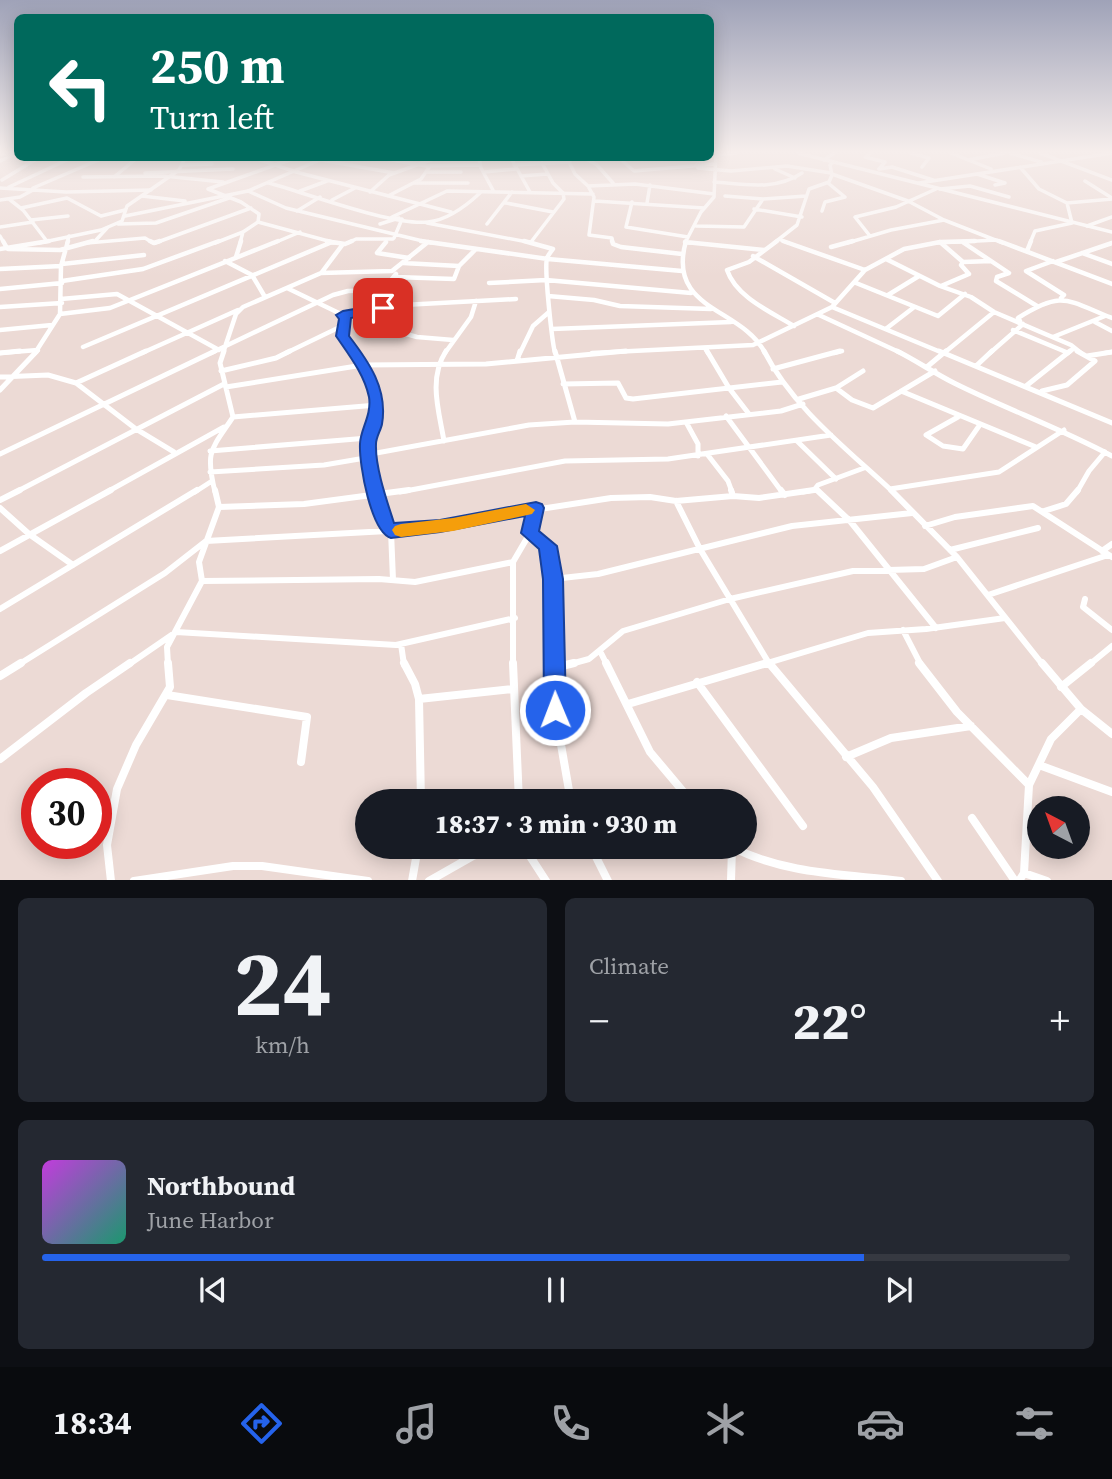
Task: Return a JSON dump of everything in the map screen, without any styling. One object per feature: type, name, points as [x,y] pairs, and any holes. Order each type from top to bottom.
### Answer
[{"type":"street","points":[[0,200],[22,194]]},
{"type":"street","points":[[67,194],[68,198]]},
{"type":"street","points":[[118,224],[125,213],[146,194]]},
{"type":"street","points":[[218,194],[250,207],[259,214],[258,222]]},
{"type":"street","points":[[21,208],[68,198],[102,216],[232,194]]},
{"type":"street","points":[[253,194],[264,201],[395,238]]},
{"type":"street","points":[[310,194],[400,219],[531,242],[552,249],[547,258],[546,280],[555,356],[576,422]]},
{"type":"street","points":[[332,200],[343,194]]},
{"type":"street","points":[[379,194],[454,212]]},
{"type":"street","points":[[388,196],[392,194]]},
{"type":"street","points":[[393,217],[440,194]]},
{"type":"street","points":[[427,223],[465,207],[479,194]]},
{"type":"street","points":[[487,223],[511,194]]},
{"type":"street","points":[[520,205],[528,194]]},
{"type":"street","points":[[531,242],[564,199],[563,194]]},
{"type":"street","points":[[593,194],[595,201],[589,235],[612,237],[613,244],[621,247],[682,254]]},
{"type":"street","points":[[647,203],[648,194]]},
{"type":"street","points":[[714,194],[713,200],[704,208],[686,240],[682,254],[682,271],[692,293],[760,344],[782,382],[831,435],[890,489],[957,557],[1061,687],[1081,709],[1112,734]]},
{"type":"street","points":[[822,211],[825,202],[845,197],[841,194]]},
{"type":"street","points":[[888,194],[944,220],[1112,284]]},
{"type":"street","points":[[870,236],[855,217],[925,194]]},
{"type":"street","points":[[957,194],[1112,232]]},
{"type":"street","points":[[999,194],[1009,197]]},
{"type":"street","points":[[1049,194],[1066,203],[1112,199]]},
{"type":"street","points":[[725,196],[763,199],[806,196],[802,217],[781,240],[743,265],[727,270],[730,280],[741,291],[794,327]]},
{"type":"street","points":[[142,197],[192,202]]},
{"type":"street","points":[[297,211],[320,197]]},
{"type":"street","points":[[0,249],[118,224],[156,223],[229,198]]},
{"type":"street","points":[[9,199],[21,208],[46,240]]},
{"type":"street","points":[[696,226],[744,227],[763,199]]},
{"type":"street","points":[[0,249],[67,249],[96,240],[145,238],[154,243],[264,201]]},
{"type":"street","points":[[595,201],[704,208]]},
{"type":"street","points":[[506,202],[552,212]]},
{"type":"street","points":[[632,202],[626,227],[686,240],[764,250]]},
{"type":"street","points":[[1066,203],[1072,223]]},
{"type":"street","points":[[754,209],[802,217]]},
{"type":"street","points":[[0,228],[68,216]]},
{"type":"street","points":[[1087,226],[1097,220],[1112,217]]},
{"type":"street","points":[[400,219],[395,238],[384,242],[377,253],[409,258]]},
{"type":"street","points":[[380,224],[400,219]]},
{"type":"street","points":[[831,247],[944,220]]},
{"type":"street","points":[[0,289],[134,272],[243,232],[258,222],[343,244],[356,239],[395,238],[475,250],[682,271]]},
{"type":"street","points":[[1027,251],[1034,231],[1072,223]]},
{"type":"street","points":[[96,240],[107,228]]},
{"type":"street","points":[[236,257],[243,232]]},
{"type":"street","points":[[60,314],[104,310],[300,232]]},
{"type":"street","points":[[0,236],[7,248]]},
{"type":"street","points":[[0,390],[38,350],[60,314],[62,265],[69,236]]},
{"type":"street","points":[[781,240],[865,270]]},
{"type":"street","points":[[0,500],[225,386],[363,365],[517,361],[555,356],[730,348],[760,344],[819,315],[834,305],[865,270],[912,246],[997,240]]},
{"type":"street","points":[[83,346],[332,242]]},
{"type":"street","points":[[383,308],[383,290],[403,263],[428,242]]},
{"type":"street","points":[[940,242],[962,262],[961,265],[969,273],[968,276],[940,286]]},
{"type":"street","points":[[963,242],[1009,274],[998,277],[996,281],[1037,306]]},
{"type":"street","points":[[1021,323],[1018,318],[1037,306],[1065,295],[1026,271],[1112,243]]},
{"type":"street","points":[[321,273],[343,244]]},
{"type":"street","points":[[76,383],[321,273],[396,273],[454,279],[459,266],[475,250]]},
{"type":"street","points":[[1082,253],[1112,264]]},
{"type":"street","points":[[0,269],[144,255]]},
{"type":"street","points":[[753,256],[834,305],[1112,423]]},
{"type":"street","points":[[886,259],[940,286],[965,294],[994,312],[1071,345],[1073,349],[1095,362],[1067,385],[1039,391]]},
{"type":"street","points":[[225,261],[251,275],[265,298]]},
{"type":"street","points":[[962,262],[991,261]]},
{"type":"street","points":[[403,263],[459,266]]},
{"type":"street","points":[[888,295],[919,276]]},
{"type":"street","points":[[489,283],[546,280],[692,293]]},
{"type":"street","points":[[856,283],[913,308],[940,316],[965,294]]},
{"type":"street","points":[[287,288],[343,315],[346,319],[343,336],[346,343],[373,384],[377,405],[374,426],[368,439],[376,496],[386,526],[391,531],[393,580]]},
{"type":"street","points":[[0,454],[318,302],[340,293],[383,290]]},
{"type":"street","points":[[0,307],[114,294],[222,348]]},
{"type":"street","points":[[548,296],[594,300],[620,306],[712,309]]},
{"type":"street","points":[[1061,298],[1112,318]]},
{"type":"street","points":[[343,315],[391,307],[516,299]]},
{"type":"street","points":[[444,441],[436,391],[439,364],[472,314],[477,300]]},
{"type":"street","points":[[391,307],[399,332],[417,337],[453,340]]},
{"type":"street","points":[[887,328],[913,308]]},
{"type":"street","points":[[233,417],[220,363],[222,348],[238,310]]},
{"type":"street","points":[[517,361],[529,332],[542,315],[549,312]]},
{"type":"street","points":[[928,366],[994,312]]},
{"type":"street","points":[[819,315],[928,366],[952,382],[1064,430],[1109,454],[1088,472],[1074,499],[1066,505],[1044,511]]},
{"type":"street","points":[[1053,337],[1105,316]]},
{"type":"street","points":[[552,329],[733,322]]},
{"type":"street","points":[[1095,322],[1112,331]]},
{"type":"street","points":[[976,366],[1021,323]]},
{"type":"street","points":[[0,330],[52,325]]},
{"type":"street","points":[[221,370],[276,358],[344,325]]},
{"type":"street","points":[[1013,330],[1066,352]]},
{"type":"street","points":[[705,348],[729,388],[749,414]]},
{"type":"street","points":[[1026,386],[1073,349]]},
{"type":"street","points":[[0,353],[38,350]]},
{"type":"street","points":[[773,369],[842,351]]},
{"type":"street","points":[[1087,356],[1112,352]]},
{"type":"street","points":[[210,472],[238,468],[324,465],[515,427],[576,422],[686,422],[781,411],[836,388],[863,371]]},
{"type":"street","points":[[836,388],[852,400],[873,408],[935,371]]},
{"type":"street","points":[[0,377],[53,375],[76,383],[136,429],[174,453]]},
{"type":"street","points":[[563,384],[618,383],[628,399],[782,382]]},
{"type":"street","points":[[901,391],[979,426],[1035,447]]},
{"type":"street","points":[[111,880],[107,845],[117,789],[136,745],[167,695],[170,681],[167,647],[202,582],[199,562],[219,507],[210,472],[210,451],[233,417],[377,405]]},
{"type":"street","points":[[726,416],[748,449],[785,495]]},
{"type":"street","points":[[958,417],[926,435],[942,446],[963,449],[979,426]]},
{"type":"street","points":[[686,422],[698,443],[698,456]]},
{"type":"street","points":[[0,551],[226,426]]},
{"type":"street","points":[[890,489],[999,472],[1064,430]]},
{"type":"street","points":[[219,507],[304,504],[376,496],[565,461],[642,461],[698,456],[831,435]]},
{"type":"street","points":[[210,451],[368,439]]},
{"type":"street","points":[[797,441],[836,479]]},
{"type":"street","points":[[707,454],[730,485],[733,496]]},
{"type":"street","points":[[0,676],[165,573],[206,541],[391,531],[630,496],[676,501],[733,496],[759,498],[816,489],[818,485],[864,468]]},
{"type":"street","points":[[0,609],[212,481]]},
{"type":"street","points":[[816,489],[850,521],[936,628]]},
{"type":"street","points":[[676,501],[700,549],[767,661],[901,824],[938,880]]},
{"type":"street","points":[[925,526],[955,517],[1027,506],[1044,511],[1107,554]]},
{"type":"street","points":[[518,789],[513,689],[513,562],[530,533],[536,508]]},
{"type":"street","points":[[0,509],[72,565]]},
{"type":"street","points":[[553,579],[598,574],[792,526],[912,513]]},
{"type":"street","points":[[950,550],[1038,528]]},
{"type":"street","points":[[530,533],[548,546],[553,579],[555,710],[569,789]]},
{"type":"street","points":[[988,595],[1072,569],[1107,554],[1112,544]]},
{"type":"street","points":[[554,668],[589,659],[623,631],[730,599],[853,571],[924,569],[957,557]]},
{"type":"street","points":[[202,582],[415,582],[513,562]]},
{"type":"street","points":[[1085,599],[1083,607],[1086,612],[1112,631]]},
{"type":"street","points":[[0,759],[86,693],[176,632],[401,644],[515,618]]},
{"type":"street","points":[[628,704],[868,633],[936,628],[1005,618]]},
{"type":"street","points":[[903,630],[913,656],[971,726],[1030,785]]},
{"type":"street","points":[[401,644],[404,666],[415,684],[419,699],[421,789]]},
{"type":"street","points":[[1061,687],[1112,646]]},
{"type":"street","points":[[600,651],[657,763],[680,789]]},
{"type":"street","points":[[697,682],[803,826]]},
{"type":"street","points":[[419,699],[513,689]]},
{"type":"street","points":[[167,695],[307,717],[301,762]]},
{"type":"street","points":[[1019,878],[1030,785],[1051,739],[1081,709]]},
{"type":"street","points":[[846,757],[891,738],[971,726]]},
{"type":"street","points":[[1039,765],[1112,792]]},
{"type":"street","points":[[972,818],[1019,878],[1047,880]]},
{"type":"street","points":[[757,856],[781,864],[830,874],[901,880]]},
{"type":"street","points":[[412,880],[416,859]]},
{"type":"street","points":[[429,880],[468,859]]},
{"type":"street","points":[[532,859],[546,880]]},
{"type":"street","points":[[597,859],[608,880]]},
{"type":"street","points":[[731,880],[732,859]]},
{"type":"street","points":[[134,880],[233,866],[262,866],[368,880]]},
{"type":"slow traffic","points":[[401,530],[453,524],[526,510]]},
{"type":"route","points":[[383,308],[343,315],[346,319],[343,336],[363,365],[377,399],[377,414],[368,443],[376,496],[387,529],[391,531],[440,526],[536,508],[530,533],[543,541],[550,550],[553,579],[555,710]]}]
